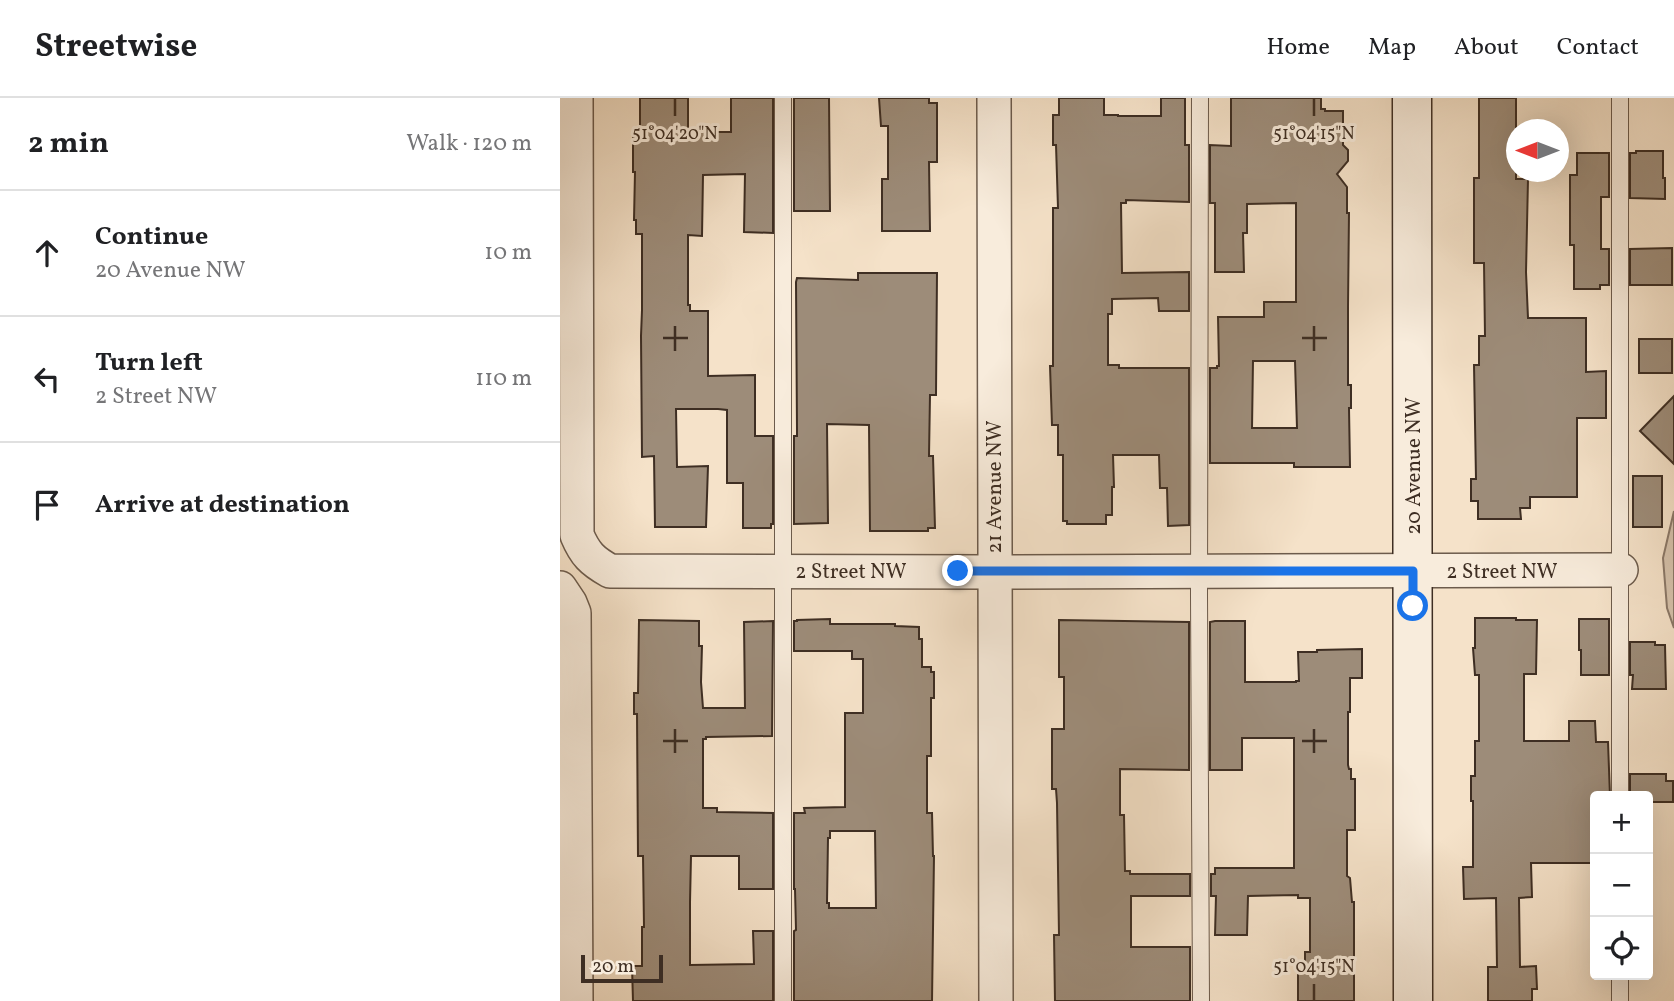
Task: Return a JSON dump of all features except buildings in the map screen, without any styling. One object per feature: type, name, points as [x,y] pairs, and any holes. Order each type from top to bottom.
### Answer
[{"type":"street","name":"2 Street NW","points":[[576,98],[577,535],[583,550],[599,565],[610,570],[1620,570]]},
{"type":"street","name":"21 Avenue NW","points":[[994,98],[996,1001]]},
{"type":"street","name":"20 Avenue NW","points":[[1412,98],[1413,1001]]},
{"type":"street","points":[[560,588],[574,613],[576,1001]]},
{"type":"lane","points":[[783,98],[783,1001]]},
{"type":"lane","points":[[1200,98],[1201,1001]]},
{"type":"lane","points":[[1620,98],[1620,791]]},
{"type":"lane","points":[[1620,980],[1620,1001]]},
{"type":"shaded area","points":[[1674,511],[1674,628],[1667,608],[1663,558]]},
{"type":"route","points":[[958,571],[1413,571],[1413,606]]}]
